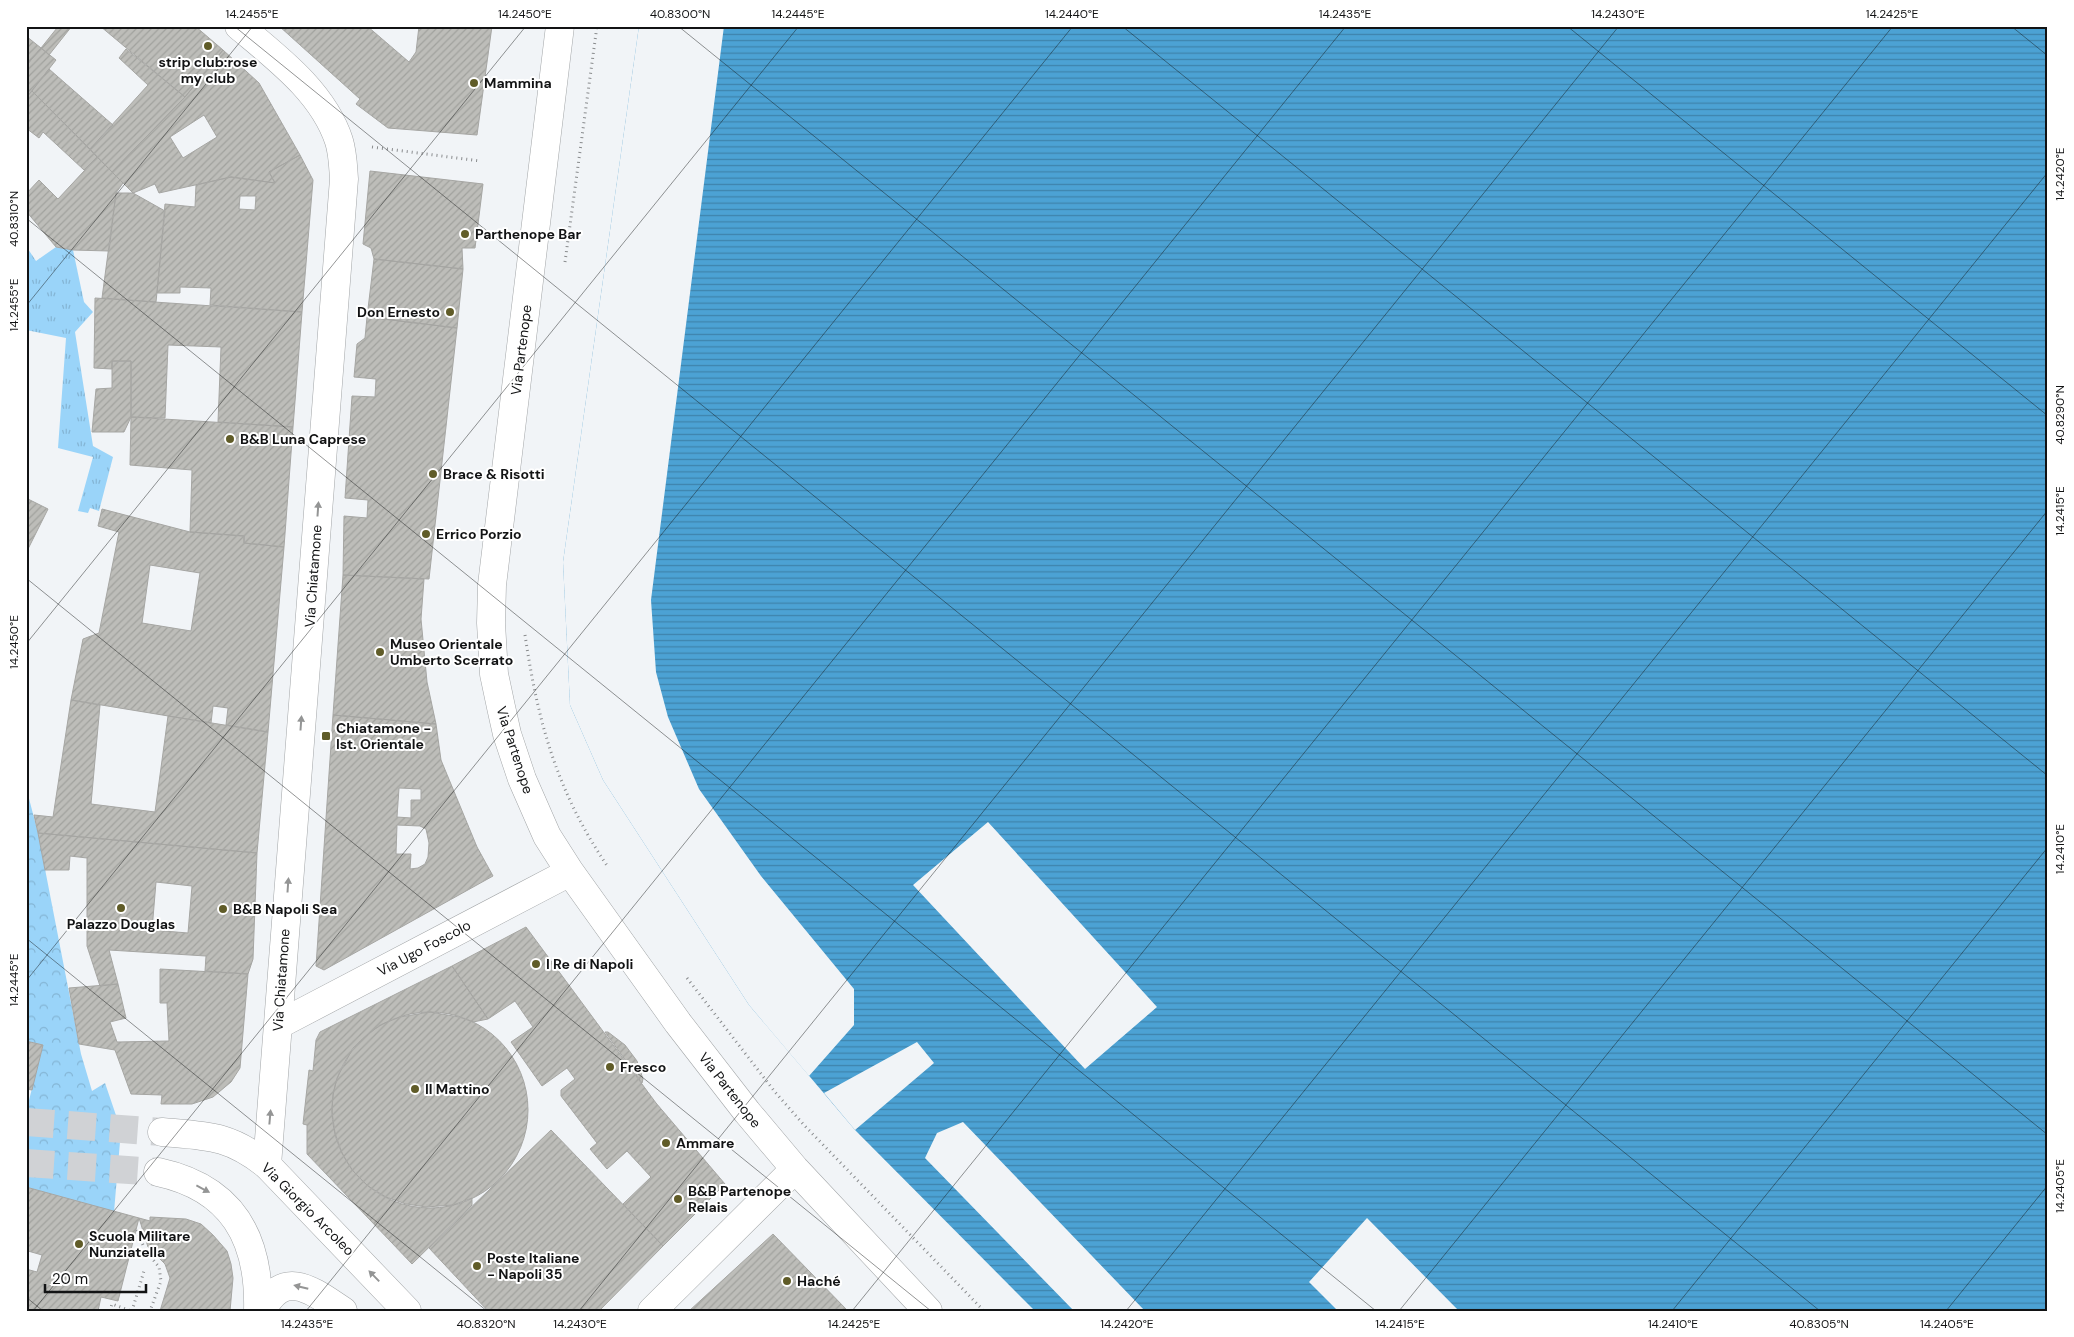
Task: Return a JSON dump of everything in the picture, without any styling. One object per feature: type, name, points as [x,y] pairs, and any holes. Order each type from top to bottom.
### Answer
[{"type":"street","name":"Via Chiatamone","points":[[239,26],[284,64],[318,102],[339,141],[344,179],[267,1165]]},
{"type":"street","name":"Via Partenope","points":[[560,26],[492,584],[491,623],[494,674],[506,734],[533,806],[547,836],[570,872],[678,1024],[747,1112],[795,1169],[928,1311]]},
{"type":"street","name":"Via Ugo Foscolo","points":[[278,1025],[570,872]]},
{"type":"street","name":"Via Giorgio Arcoleo","points":[[162,1132],[227,1140],[267,1165],[407,1311]]},
{"type":"street","points":[[652,1311],[795,1169]]},
{"type":"street","points":[[158,1172],[188,1181],[214,1194],[240,1222],[254,1260],[258,1287],[258,1311]]},
{"type":"street","points":[[262,1311],[275,1293],[283,1287],[295,1285],[308,1288],[344,1311]]},
{"type":"path","points":[[565,267],[597,26]]},
{"type":"path","points":[[377,148],[480,161]]},
{"type":"path","points":[[524,628],[533,687],[553,763],[579,821],[610,870]]},
{"type":"path","points":[[686,976],[775,1092],[803,1124],[984,1311]]},
{"type":"path","points":[[137,1230],[145,1250],[159,1267],[161,1282],[150,1311]]},
{"type":"path","points":[[110,1311],[112,1304],[132,1311],[144,1271]]},
{"type":"green space","points":[[26,246],[36,261],[56,247],[73,250],[84,302],[93,312],[75,332],[93,446],[113,457],[99,511],[90,508],[88,513],[78,511],[93,457],[58,448],[66,338],[26,330]]},
{"type":"green space","points":[[26,787],[38,833],[81,1054],[92,1091],[105,1083],[121,1130],[114,1212],[26,1187],[26,1112],[43,1045],[26,1041]]},
{"type":"shaded area","points":[[639,26],[2048,26],[2048,1311],[1035,1311],[855,1130],[749,1005],[603,780],[570,705],[563,562]]},
{"type":"pier","points":[[639,26],[724,26],[651,600],[656,672],[668,717],[699,789],[761,876],[854,989],[854,1025],[809,1076],[749,1005],[603,780],[570,705],[563,562]]},
{"type":"pier","points":[[988,822],[1157,1007],[1085,1069],[913,885]]},
{"type":"pier","points":[[917,1042],[934,1063],[855,1130],[824,1093]]},
{"type":"pier","points":[[963,1122],[1145,1311],[1074,1311],[925,1158],[937,1133]]},
{"type":"pier","points":[[1367,1218],[1459,1311],[1338,1311],[1309,1282]]},
{"type":"building","points":[[54,26],[72,26],[49,55],[41,48],[57,28]]},
{"type":"building","points":[[100,26],[195,26],[223,50],[185,97]]},
{"type":"building","points":[[279,26],[367,26],[409,62],[416,52],[419,26],[492,26],[477,135],[388,128],[356,104],[360,99]]},
{"type":"building","points":[[26,36],[41,48],[26,66]]},
{"type":"building","points":[[41,48],[56,60],[26,98],[26,66]]},
{"type":"building","points":[[126,49],[185,97],[112,172],[90,149],[148,85],[119,58]]},
{"type":"building","points":[[223,50],[259,83],[300,155],[269,172],[275,183],[231,177],[159,193],[155,184],[133,193],[112,172],[185,97]],"holes":[[[204,115],[217,137],[183,158],[170,137]]]},
{"type":"building","points":[[49,69],[113,125],[90,149],[32,91]]},
{"type":"building","points":[[32,91],[97,157],[84,170],[43,132],[39,138],[26,128],[26,98]]},
{"type":"building","points":[[300,155],[313,180],[302,312],[210,305],[211,288],[180,287],[180,293],[157,293],[165,204],[195,207],[196,185],[231,177],[275,183],[269,172]],"holes":[[[240,196],[256,196],[255,210],[239,209]]]},
{"type":"building","points":[[97,157],[123,183],[116,193],[109,251],[73,250],[56,247],[26,211],[26,194],[39,180],[58,199]]},
{"type":"building","points":[[370,171],[483,184],[475,248],[462,248],[463,269],[374,259],[371,248],[363,244]]},
{"type":"building","points":[[116,193],[133,193],[165,211],[156,302],[102,298]]},
{"type":"building","points":[[374,259],[463,269],[457,328],[367,317]]},
{"type":"building","points":[[95,298],[302,312],[293,427],[218,422],[221,347],[168,345],[165,418],[131,417],[131,361],[112,361],[112,369],[94,368]]},
{"type":"building","points":[[367,317],[457,328],[429,579],[343,575],[344,516],[367,518],[368,500],[345,498],[352,396],[375,397],[376,379],[354,377],[357,344],[365,338]]},
{"type":"building","points":[[112,361],[131,361],[131,417],[124,432],[92,432],[96,389],[112,388]]},
{"type":"building","points":[[131,417],[293,427],[284,547],[244,543],[244,536],[190,532],[192,470],[130,465]]},
{"type":"building","points":[[26,498],[48,509],[26,553]]},
{"type":"building","points":[[102,509],[190,532],[244,536],[244,543],[284,547],[268,732],[226,725],[228,708],[213,706],[211,723],[71,700],[83,639],[99,633],[119,532],[98,526]],"holes":[[[150,565],[200,573],[191,631],[142,623]]]},
{"type":"building","points":[[343,575],[424,579],[421,619],[427,682],[436,724],[333,715]]},
{"type":"building","points":[[71,700],[100,705],[91,804],[155,812],[168,716],[268,732],[257,853],[38,833],[34,815],[53,817]]},
{"type":"building","points":[[333,715],[436,724],[441,760],[477,847],[493,876],[324,970],[316,966]],"holes":[[[399,788],[421,789],[421,800],[411,800],[411,818],[397,817]],[[397,825],[420,826],[426,829],[429,843],[428,857],[425,864],[418,868],[410,869],[411,854],[396,854]]]},
{"type":"building","name":"Palazzo Douglas","points":[[38,833],[257,853],[253,959],[248,974],[205,971],[206,956],[109,950],[118,984],[100,986],[87,946],[87,858],[70,856],[69,870],[45,870]],"holes":[[[156,882],[192,886],[188,933],[152,930]]]},
{"type":"building","points":[[526,927],[656,1103],[725,1184],[663,1246],[623,1204],[651,1177],[627,1151],[607,1169],[590,1149],[597,1143],[561,1096],[561,1090],[575,1079],[567,1068],[542,1086],[511,1042],[533,1027],[515,1001],[488,1019],[452,966]]},
{"type":"building","points":[[452,966],[488,1019],[473,1022],[459,1017],[430,1012],[400,1017],[380,1025],[353,1048],[337,1078],[333,1094],[332,1112],[335,1133],[342,1153],[352,1170],[368,1186],[386,1197],[406,1204],[426,1207],[453,1205],[472,1198],[472,1205],[412,1264],[307,1154],[307,1125],[303,1124],[309,1070],[313,1071],[316,1040],[320,1032]]},
{"type":"building","points":[[160,969],[248,974],[240,1068],[231,1082],[213,1097],[192,1104],[161,1104],[162,1095],[131,1094],[115,1050],[79,1044],[69,988],[118,984],[126,1018],[110,1022],[117,1042],[169,1041],[167,1003],[160,1003]]},
{"type":"building","points":[[430,1012],[449,1014],[467,1020],[484,1029],[499,1041],[511,1056],[520,1073],[526,1091],[528,1110],[526,1129],[520,1147],[511,1164],[499,1179],[484,1191],[467,1200],[449,1206],[430,1208],[411,1206],[393,1200],[376,1191],[361,1179],[349,1164],[340,1147],[334,1129],[332,1110],[334,1091],[340,1073],[349,1056],[361,1041],[376,1029],[393,1020],[411,1014]]},
{"type":"building","points":[[605,1032],[608,1032],[625,1045],[637,1061],[643,1079],[642,1083]]},
{"type":"building","points":[[26,1041],[43,1045],[32,1090],[26,1089]]},
{"type":"building","points":[[551,1130],[663,1246],[599,1311],[488,1311],[429,1248]]},
{"type":"building","name":"Scuola Militare Nunziatella","points":[[26,1187],[139,1218],[118,1301],[101,1297],[98,1311],[26,1311],[26,1269],[37,1272],[42,1255],[28,1251],[26,1258]]},
{"type":"building","points":[[150,1217],[186,1219],[201,1224],[227,1251],[233,1278],[230,1311],[160,1311],[170,1278],[165,1264],[148,1247],[139,1218],[150,1221]]},
{"type":"building","points":[[773,1234],[846,1309],[844,1311],[689,1311]]},
{"type":"tunnel","points":[[26,1122],[162,1132]]},
{"type":"tunnel","points":[[26,1163],[158,1172]]},
{"type":"place","name":"strip club:rose my club","points":[[208,46]]},
{"type":"place","name":"Mammina","points":[[474,83]]},
{"type":"place","name":"Parthenope Bar","points":[[465,234]]},
{"type":"place","name":"Don Ernesto","points":[[450,312]]},
{"type":"place","name":"B&B Luna Caprese","points":[[230,439]]},
{"type":"place","name":"Brace & Risotti","points":[[433,474]]},
{"type":"place","name":"Errico Porzio","points":[[426,534]]},
{"type":"place","name":"Museo Orientale Umberto Scerrato","points":[[380,652]]},
{"type":"place","name":"Chiatamone - Ist. Orientale","points":[[326,736]]},
{"type":"place","name":"Palazzo Douglas","points":[[121,908]]},
{"type":"place","name":"B&B Napoli Sea","points":[[223,909]]},
{"type":"place","name":"I Re di Napoli","points":[[536,964]]},
{"type":"place","name":"Fresco","points":[[610,1067]]},
{"type":"place","name":"Il Mattino","points":[[415,1089]]},
{"type":"place","name":"Ammare","points":[[666,1143]]},
{"type":"place","name":"B&B Partenope Relais","points":[[678,1199]]},
{"type":"place","name":"Scuola Militare Nunziatella","points":[[79,1244]]},
{"type":"place","name":"Poste Italiane - Napoli 35","points":[[477,1266]]},
{"type":"place","name":"Haché","points":[[787,1281]]}]
